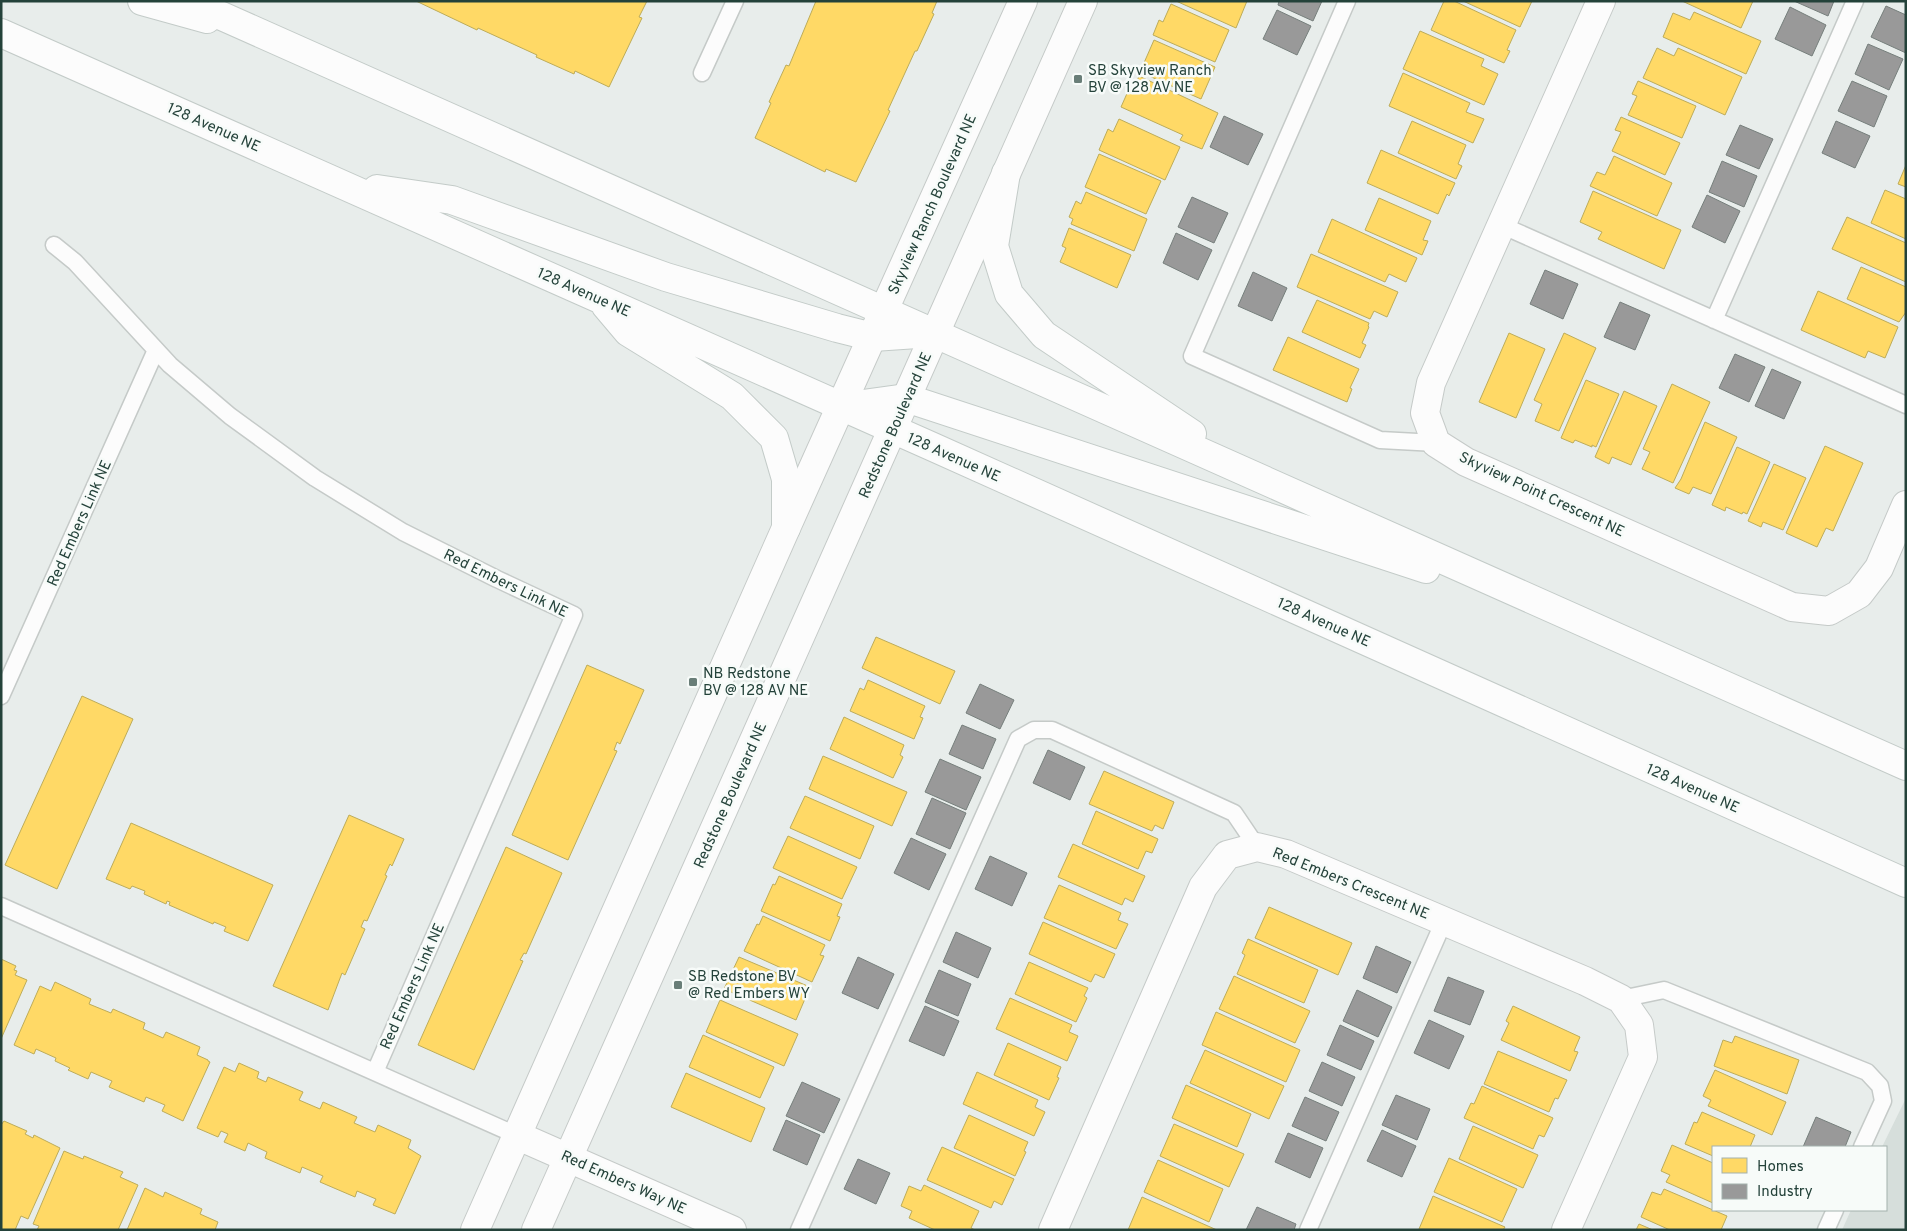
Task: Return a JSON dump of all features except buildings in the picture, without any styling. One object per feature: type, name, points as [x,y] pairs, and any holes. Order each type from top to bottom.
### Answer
[{"type":"main road","points":[[142,1],[261,34]]},
{"type":"main road","points":[[188,1],[1906,766]]},
{"type":"main road","name":"Skyview Ranch Boulevard NE","points":[[841,406],[1023,1]]},
{"type":"main road","points":[[936,333],[1083,1]]},
{"type":"main road","points":[[1436,443],[1425,413],[1431,383],[1601,1]]},
{"type":"main road","name":"128 Avenue NE","points":[[1,33],[893,429],[1906,883]]},
{"type":"main road","points":[[1006,174],[994,246],[1009,294],[1044,335],[1253,475]]},
{"type":"main road","points":[[343,184],[452,200],[666,277],[873,337],[936,333]]},
{"type":"main road","points":[[600,299],[628,332],[732,396],[774,438],[786,479],[786,528]]},
{"type":"main road","name":"Redstone Boulevard NE","points":[[536,1230],[936,333]]},
{"type":"main road","points":[[475,1230],[841,406],[906,398],[1406,563],[1540,603]]},
{"type":"main road","name":"Skyview Point Crescent NE","points":[[1436,443],[1466,462],[1792,608],[1829,611],[1860,594],[1879,568],[1906,505]]},
{"type":"main road","name":"Red Embers Crescent NE","points":[[1053,1230],[1203,886],[1227,855],[1257,847],[1286,854],[1585,981],[1621,999],[1639,1025],[1643,1057],[1566,1230]]},
{"type":"main road","name":"Red Embers Way NE","points":[[516,1135],[732,1230]]},
{"type":"lane","points":[[702,73],[734,1]]},
{"type":"lane","points":[[1347,1],[1192,356],[1380,440],[1436,443]]},
{"type":"lane","points":[[1714,320],[1855,1]]},
{"type":"lane","points":[[1502,225],[1906,405]]},
{"type":"lane","name":"Red Embers Link NE","points":[[54,245],[75,262],[170,365],[230,416],[314,478],[403,532],[574,615],[375,1072]]},
{"type":"lane","name":"Red Embers Link NE","points":[[1,696],[156,350]]},
{"type":"lane","points":[[799,1230],[1018,739],[1034,730],[1052,730],[1234,813],[1257,847]]},
{"type":"lane","points":[[1,906],[516,1135]]},
{"type":"lane","points":[[1308,1230],[1444,921]]},
{"type":"lane","points":[[1621,999],[1664,990],[1867,1072],[1880,1086],[1883,1101],[1862,1146]]},
{"type":"lane","points":[[1826,1230],[1835,1211]]},
{"type":"shaded area","points":[[1906,1098],[1906,1230],[1842,1230],[1851,1211],[1887,1211],[1887,1146],[1882,1146]]},
{"type":"place","name":"SB Skyview Ranch BV @ 128 AV NE","points":[[1078,79]]},
{"type":"place","name":"NB Redstone BV @ 128 AV NE","points":[[693,682]]},
{"type":"place","name":"SB Redstone BV @ Red Embers WY","points":[[678,985]]}]
